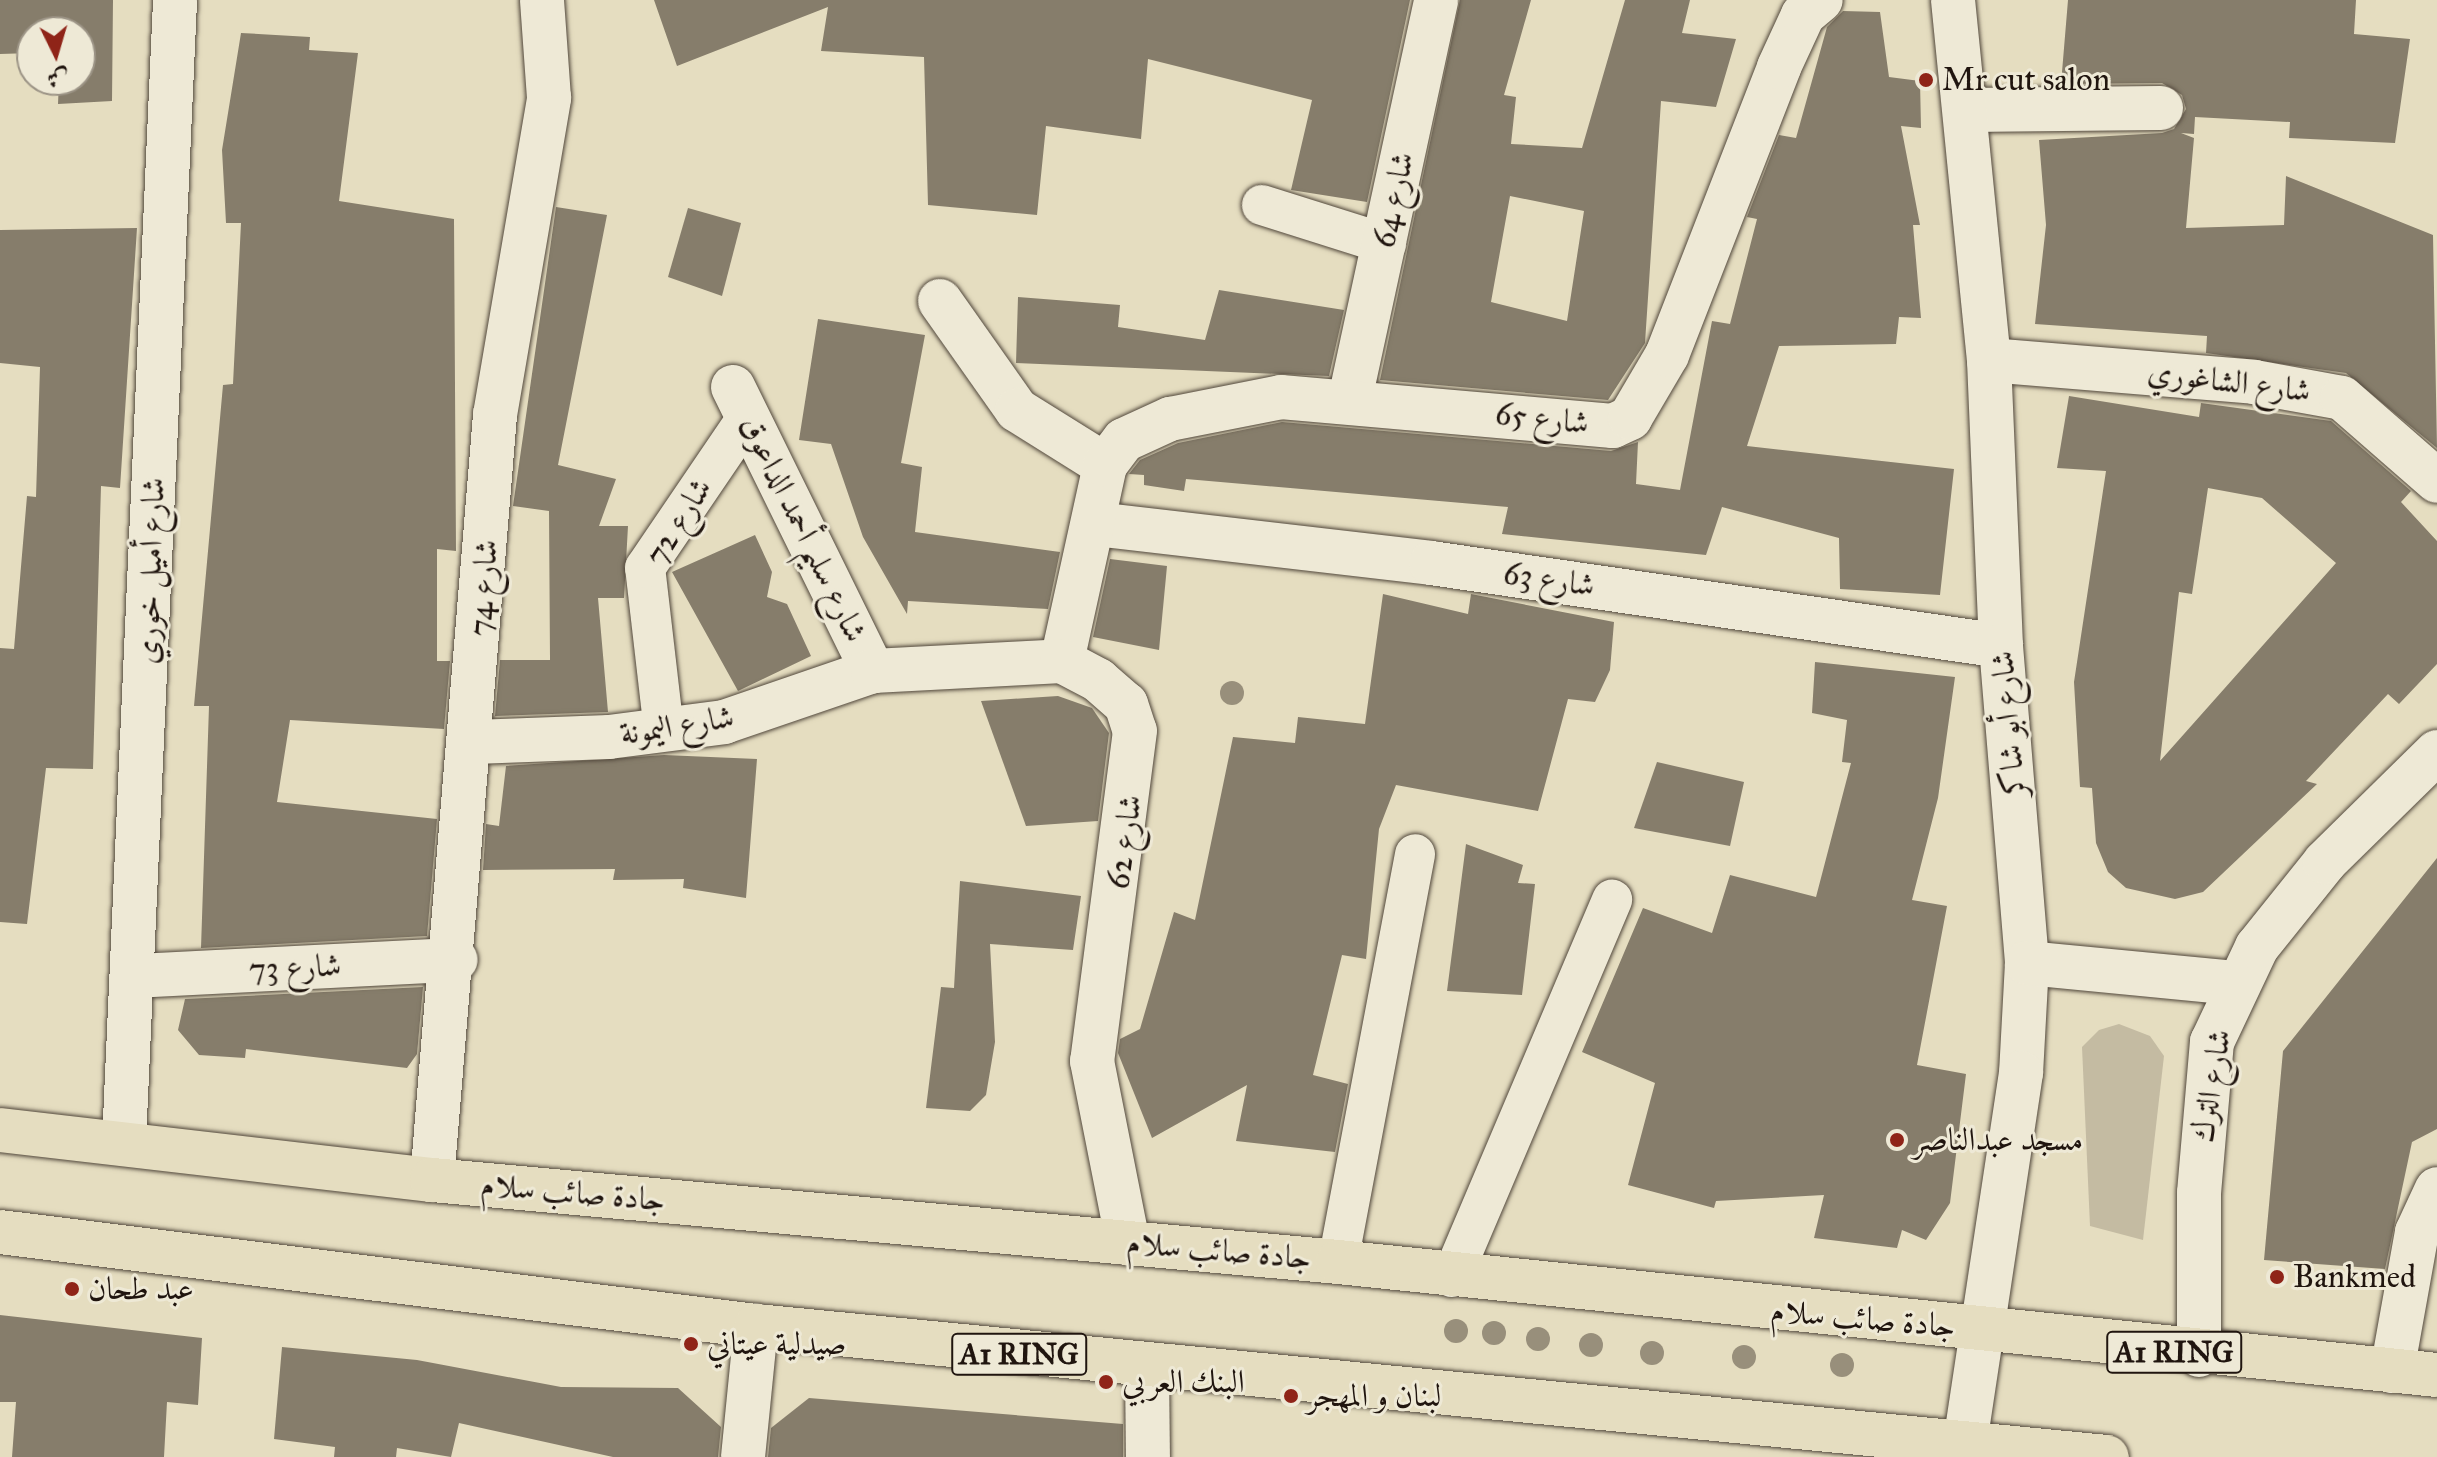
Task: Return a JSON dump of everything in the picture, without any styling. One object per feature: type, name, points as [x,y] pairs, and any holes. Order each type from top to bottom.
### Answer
[{"type":"highway","points":[[0,1122],[124,1142]]},
{"type":"highway","name":"جادة صائب سلام","points":[[0,1130],[432,1180],[1338,1262],[1452,1277],[2199,1355],[2437,1375]]},
{"type":"highway","name":"A1 RING","points":[[0,1232],[75,1244],[756,1326],[1944,1448],[2107,1457]]},
{"type":"highway","points":[[0,1243],[75,1244]]},
{"type":"street","name":"شارع أميل خوري","points":[[124,1142],[135,976],[175,0]]},
{"type":"street","name":"شارع 74","points":[[432,1180],[456,960],[474,742],[495,415],[549,98],[542,0]]},
{"type":"street","name":"شارع 64","points":[[1350,399],[1386,244],[1436,0]]},
{"type":"street","name":"شارع 65","points":[[1105,465],[1124,440],[1214,406],[1281,397],[1350,399],[1613,426],[1630,418],[1667,355],[1779,67],[1803,15],[1821,0]]},
{"type":"street","name":"شارع أبو شاكر","points":[[1944,1448],[1980,1330],[2020,1088],[2027,963],[2001,646],[1989,360],[1953,0]]},
{"type":"street","points":[[1966,110],[2161,108]]},
{"type":"street","points":[[1262,205],[1386,244]]},
{"type":"street","points":[[873,671],[1062,661],[1095,524],[1105,465],[1017,410],[940,301]]},
{"type":"street","name":"شارع الشاغوري","points":[[1989,360],[2254,382],[2342,398],[2437,481]]},
{"type":"street","name":"شارع سليم أحمد الداعوق","points":[[740,403],[873,671]]},
{"type":"street","name":"شارع 72","points":[[664,731],[645,568],[740,403]]},
{"type":"street","name":"شارع 63","points":[[1095,524],[1431,563],[2001,646]]},
{"type":"street","name":"شارع 62","points":[[1062,661],[1126,704],[1135,731],[1092,1061],[1128,1243]]},
{"type":"street","name":"شارع اليمونة","points":[[474,742],[664,731],[770,710],[873,671]]},
{"type":"street","name":"شارع الترك","points":[[2199,1355],[2203,1107],[2212,1042],[2236,983],[2325,862],[2437,752]]},
{"type":"street","points":[[1338,1262],[1415,854]]},
{"type":"street","points":[[1452,1277],[1612,900]]},
{"type":"street","name":"شارع 73","points":[[135,976],[456,960]]},
{"type":"street","points":[[2027,963],[2236,983]]},
{"type":"street","points":[[2392,1371],[2417,1232],[2437,1189]]},
{"type":"street","points":[[743,1457],[756,1326]]},
{"type":"street","points":[[1147,1367],[1148,1457]]},
{"type":"shaded area","points":[[2119,1024],[2150,1036],[2164,1056],[2143,1240],[2090,1226],[2082,1047],[2099,1030]]},
{"type":"building","points":[[0,0],[113,0],[112,101],[58,104],[58,96],[96,96],[96,16],[16,16],[16,54],[0,54]]},
{"type":"building","points":[[654,0],[1410,0],[1367,202],[1291,190],[1312,100],[1148,59],[1141,139],[1046,126],[1037,215],[928,205],[924,57],[821,51],[828,7],[677,66]]},
{"type":"building","points":[[1460,0],[1531,0],[1504,95],[1516,97],[1511,144],[1582,148],[1625,0],[1690,0],[1682,33],[1736,39],[1716,107],[1661,101],[1645,343],[1608,400],[1380,380]],"holes":[[[1510,196],[1584,211],[1567,321],[1491,302]]]},
{"type":"building","points":[[2068,0],[2356,0],[2354,34],[2410,39],[2395,143],[2289,138],[2290,122],[2195,117],[2194,134],[2181,133],[2194,138],[2186,228],[2284,225],[2286,176],[2433,235],[2437,448],[2346,373],[2206,353],[2207,336],[2035,324],[2046,225],[2039,140],[2162,133],[2174,129],[2186,109],[2182,95],[2162,83],[2061,84]]},
{"type":"building","points":[[1843,11],[1880,12],[1889,77],[1920,81],[1921,128],[1901,126],[1920,225],[1913,225],[1921,318],[1899,317],[1896,344],[1779,346],[1747,446],[1954,469],[1940,595],[1840,589],[1839,538],[1722,507],[1706,555],[1502,534],[1508,507],[1186,479],[1184,491],[1144,485],[1144,475],[1129,474],[1140,460],[1178,443],[1282,422],[1611,451],[1638,442],[1636,484],[1680,490],[1712,321],[1730,324],[1757,219],[1747,217],[1779,135],[1796,138],[1827,27]]},
{"type":"building","points":[[241,33],[310,37],[309,50],[358,53],[339,201],[454,219],[456,551],[437,549],[437,661],[450,661],[444,729],[290,720],[277,802],[437,819],[427,936],[201,948],[209,706],[194,706],[223,385],[233,384],[241,223],[226,223],[222,150]]},
{"type":"building","points":[[556,207],[607,215],[558,465],[616,479],[599,526],[628,526],[624,598],[598,598],[608,712],[495,716],[500,660],[550,660],[549,511],[513,506]]},
{"type":"building","points":[[688,208],[741,223],[722,296],[668,277]]},
{"type":"building","points":[[137,228],[120,488],[101,486],[93,769],[46,768],[27,924],[0,922],[0,648],[14,649],[27,496],[36,497],[40,367],[0,363],[0,230]]},
{"type":"building","points":[[1219,290],[1344,310],[1329,376],[1016,363],[1018,297],[1120,305],[1118,327],[1205,340]]},
{"type":"building","points":[[818,319],[925,335],[901,463],[922,467],[915,532],[1060,552],[1048,609],[908,601],[907,614],[863,537],[831,444],[799,440]]},
{"type":"building","points":[[2069,396],[2199,417],[2201,403],[2331,421],[2411,491],[2401,502],[2437,541],[2437,664],[2399,704],[2388,694],[2306,781],[2317,784],[2203,892],[2175,899],[2126,888],[2108,872],[2096,843],[2092,788],[2080,787],[2074,682],[2106,471],[2057,468]],"holes":[[[2208,488],[2262,498],[2336,563],[2160,761],[2179,592],[2192,594]]]},
{"type":"building","points":[[755,535],[772,572],[767,597],[787,604],[811,656],[738,691],[672,572]]},
{"type":"building","points":[[1110,559],[1167,566],[1159,650],[1093,637]]},
{"type":"building","points":[[1383,594],[1468,614],[1471,594],[1614,622],[1610,670],[1595,702],[1568,699],[1538,811],[1396,785],[1379,829],[1366,959],[1342,955],[1313,1075],[1348,1084],[1335,1152],[1236,1141],[1247,1085],[1152,1138],[1118,1053],[1120,1039],[1140,1029],[1174,912],[1195,920],[1233,737],[1295,743],[1298,717],[1365,724]]},
{"type":"building","points":[[1815,662],[1955,677],[1938,798],[1912,900],[1947,906],[1917,1065],[1966,1074],[1950,1203],[1926,1240],[1902,1230],[1897,1248],[1814,1238],[1824,1195],[1716,1201],[1714,1208],[1628,1185],[1655,1083],[1582,1052],[1643,908],[1712,933],[1730,875],[1816,897],[1851,763],[1842,762],[1847,720],[1812,713]]},
{"type":"building","points":[[1058,696],[1092,708],[1109,733],[1098,821],[1026,826],[981,701]]},
{"type":"building","points":[[664,755],[757,759],[746,898],[683,888],[684,879],[613,880],[615,869],[483,870],[486,824],[499,826],[506,766]]},
{"type":"building","points":[[1657,762],[1744,782],[1730,846],[1634,828]]},
{"type":"building","points":[[1466,844],[1523,865],[1518,883],[1535,884],[1522,995],[1447,991]]},
{"type":"building","points":[[2437,858],[2437,1129],[2412,1142],[2385,1269],[2264,1260],[2283,1051]]},
{"type":"building","points":[[960,881],[1081,896],[1073,950],[990,944],[995,1042],[986,1095],[970,1111],[926,1108],[941,987],[954,988]]},
{"type":"building","points":[[423,987],[417,1054],[407,1068],[246,1049],[245,1058],[199,1055],[178,1030],[185,999]]},
{"type":"building","points":[[0,1315],[202,1338],[198,1405],[167,1402],[164,1457],[12,1457],[16,1402],[0,1402]]},
{"type":"building","points":[[282,1347],[417,1360],[561,1387],[678,1388],[721,1427],[718,1457],[613,1457],[459,1423],[451,1457],[397,1448],[396,1457],[334,1457],[335,1447],[274,1439]]},
{"type":"building","points":[[809,1398],[1123,1424],[1123,1457],[768,1457],[771,1428]]},
{"type":"place","name":"Mr cut salon","points":[[1926,80]]},
{"type":"place","name":"مسجد عبدالناصر","points":[[1897,1140]]},
{"type":"place","name":"Bankmed","points":[[2277,1277]]},
{"type":"place","name":"عبد طحان","points":[[72,1289]]},
{"type":"place","name":"صيدلية عيتاني","points":[[691,1344]]},
{"type":"place","name":"البنك العربي","points":[[1106,1382]]},
{"type":"place","name":"لبنان و المهجر","points":[[1291,1396]]}]
